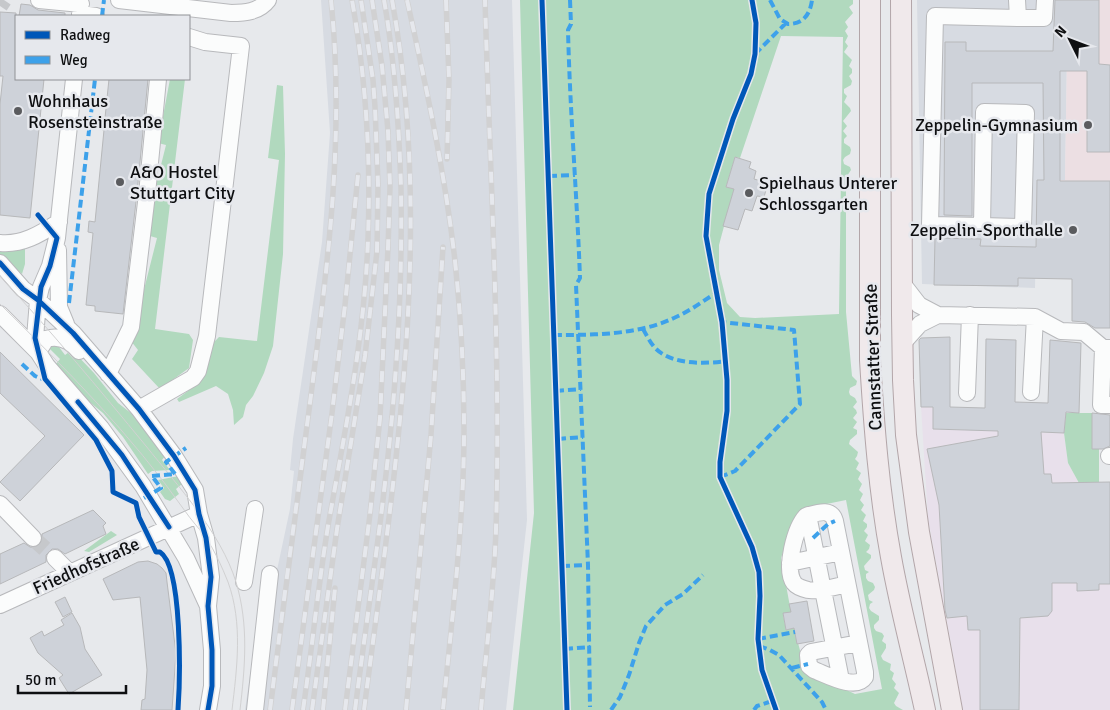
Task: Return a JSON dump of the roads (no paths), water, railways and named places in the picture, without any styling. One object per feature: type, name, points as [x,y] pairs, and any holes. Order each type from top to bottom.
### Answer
[{"type":"main road","name":"Cannstatter Straße","points":[[870,0],[870,360],[873,410],[878,471],[891,557],[924,710]]},
{"type":"main road","name":"Cannstatter Straße","points":[[902,0],[902,344],[904,395],[910,474],[952,710]]},
{"type":"street","points":[[39,0],[84,10]]},
{"type":"street","points":[[119,0],[231,13],[247,13],[258,8],[268,0]]},
{"type":"street","points":[[1018,0],[1018,18]]},
{"type":"street","points":[[982,226],[984,112],[1026,113],[1023,227],[982,226],[930,224],[935,16],[1044,18],[1045,0]]},
{"type":"street","points":[[139,409],[193,378],[198,371],[207,336],[241,46],[205,42],[190,37]]},
{"type":"street","points":[[38,352],[35,338],[38,300],[41,286],[50,266],[58,230],[74,80]]},
{"type":"street","points":[[108,374],[131,327],[147,194],[158,80]]},
{"type":"street","points":[[0,243],[18,243],[58,230]]},
{"type":"street","points":[[58,230],[59,307],[62,319],[139,409],[174,456],[195,490],[206,538],[211,577],[208,606],[212,650],[212,686],[208,710]]},
{"type":"street","points":[[0,263],[23,289],[38,300],[69,329]]},
{"type":"street","points":[[902,283],[919,304],[938,315]]},
{"type":"street","points":[[0,314],[38,352],[47,366],[122,455],[169,528],[186,558],[208,606]]},
{"type":"street","points":[[967,393],[970,314]]},
{"type":"street","points":[[902,344],[920,324],[938,315],[970,314],[1035,317],[1061,331],[1084,332],[1106,348],[1106,379],[1101,405],[1110,405]]},
{"type":"street","points":[[1031,392],[1035,317]]},
{"type":"street","points":[[38,352],[46,339],[55,336],[64,338],[77,347],[120,399],[139,409]]},
{"type":"street","points":[[0,504],[33,538]]},
{"type":"street","points":[[244,582],[255,509]]},
{"type":"street","points":[[848,584],[810,590],[796,585],[793,581],[790,555],[803,520],[808,515],[827,512],[832,515],[848,584],[859,643],[865,677],[856,683],[841,680],[814,670],[808,664],[808,655],[811,652],[859,643]]},
{"type":"street","name":"Friedhofstraße","points":[[0,605],[199,514]]},
{"type":"street","points":[[808,515],[841,680]]},
{"type":"street","points":[[790,563],[841,552]]},
{"type":"street","points":[[55,558],[70,573]]},
{"type":"street","points":[[255,710],[270,574]]},
{"type":"street","points":[[828,616],[853,612]]},
{"type":"tunnel","points":[[0,6],[4,0]]},
{"type":"tunnel","points":[[33,538],[55,558]]},
{"type":"tram line","points":[[0,276],[146,446],[185,494],[220,546],[236,582],[243,614],[245,646],[240,710]]},
{"type":"tram line","points":[[0,304],[97,403],[143,455],[212,548],[228,582],[236,613],[238,646],[232,710]]},
{"type":"railway","points":[[270,710],[317,346],[333,198],[336,100],[331,0]]},
{"type":"railway","points":[[303,710],[324,549],[359,347],[366,274],[369,208],[368,148],[361,59],[352,0]]},
{"type":"railway","points":[[312,710],[337,529],[365,356],[377,251],[378,184],[375,107],[373,80],[361,0]]},
{"type":"railway","points":[[345,710],[380,418],[388,248],[390,187],[388,131],[382,66],[372,0]]},
{"type":"railway","points":[[355,710],[392,421],[401,260],[401,188],[396,94],[384,0]]},
{"type":"railway","points":[[364,710],[397,445],[410,266],[410,177],[404,88],[392,0]]},
{"type":"railway","points":[[407,0],[428,97],[446,195],[455,261],[462,346],[464,431],[462,501],[443,710]]},
{"type":"railway","points":[[446,0],[449,79],[447,159]]},
{"type":"railway","points":[[481,710],[494,575],[497,463],[496,331],[485,0]]},
{"type":"railway","points":[[292,710],[332,413],[358,175]]},
{"type":"railway","points":[[406,710],[431,435],[443,247]]},
{"type":"railway","points":[[323,710],[335,588]]},
{"type":"place","name":"Wohnhaus Rosensteinstraße","points":[[18,111]]},
{"type":"place","name":"Zeppelin-Gymnasium","points":[[1088,125]]},
{"type":"place","name":"A&O Hostel Stuttgart City","points":[[120,182]]},
{"type":"place","name":"Spielhaus Unterer Schlossgarten","points":[[749,193]]},
{"type":"place","name":"Zeppelin-Sporthalle","points":[[1073,230]]}]
